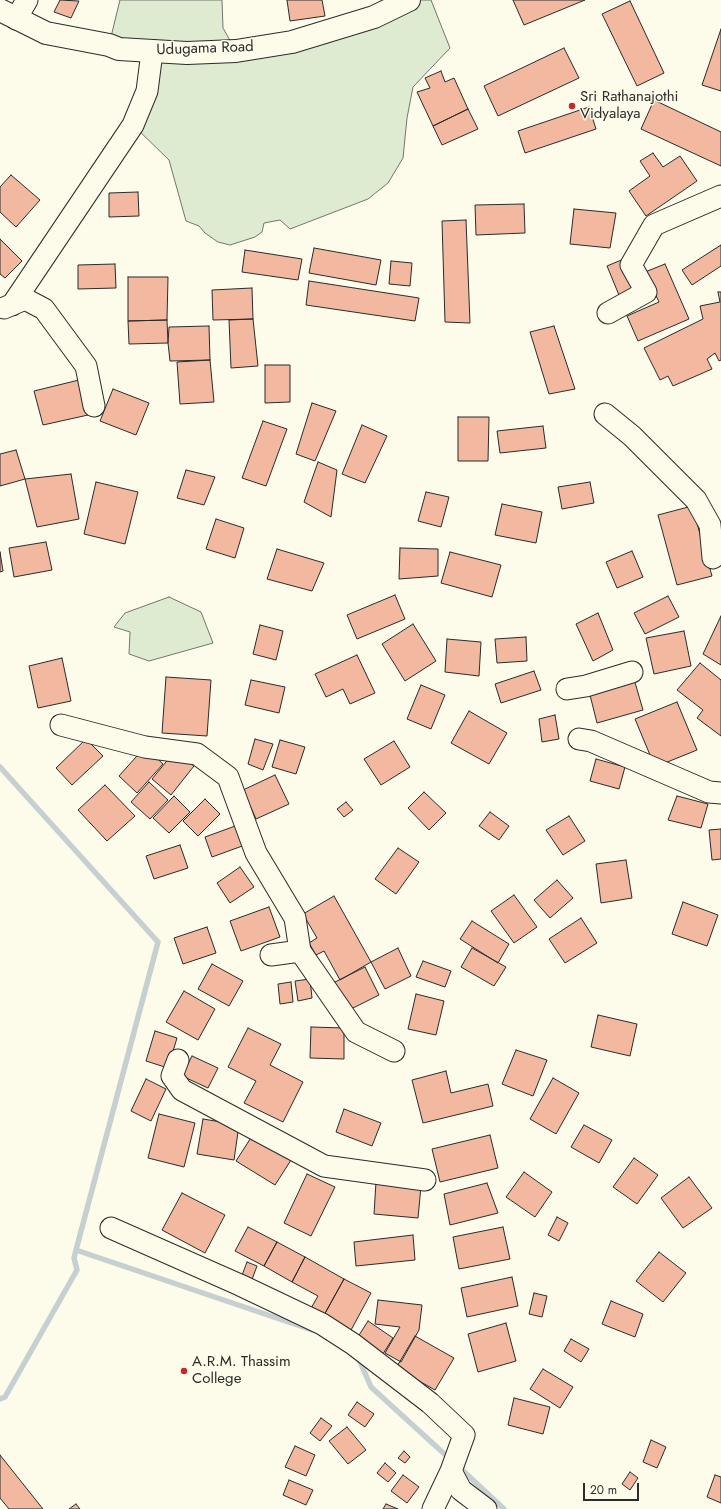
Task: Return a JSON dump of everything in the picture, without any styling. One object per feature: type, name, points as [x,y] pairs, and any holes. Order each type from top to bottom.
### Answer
[{"type":"main road","name":"Udugama Road","points":[[8,14],[46,33],[109,45],[120,49],[187,53],[236,51],[292,42],[374,17],[409,0]]},
{"type":"street","points":[[8,14],[27,0]]},
{"type":"street","points":[[6,307],[133,125],[147,92],[152,52]]},
{"type":"street","points":[[608,313],[646,292],[631,265],[654,225],[721,196]]},
{"type":"street","points":[[6,307],[24,299],[44,309],[86,366],[94,406]]},
{"type":"street","points":[[605,414],[632,436],[696,500],[710,525],[713,558]]},
{"type":"street","points":[[567,689],[586,686],[632,672]]},
{"type":"street","points":[[61,724],[145,747],[197,754],[228,777],[256,853],[295,918],[300,951],[356,1032],[394,1051]]},
{"type":"street","points":[[579,739],[591,741],[709,792],[721,792]]},
{"type":"street","points":[[271,955],[300,951]]},
{"type":"street","points":[[178,1060],[172,1076],[182,1090],[324,1166],[425,1180]]},
{"type":"street","points":[[111,1228],[240,1285],[322,1324],[353,1344],[430,1403],[464,1435],[451,1471],[433,1509]]},
{"type":"street","points":[[451,1471],[461,1490],[486,1509]]},
{"type":"green space","points":[[120,0],[222,0],[223,28],[236,51],[409,0],[431,0],[450,48],[413,87],[407,118],[403,158],[388,183],[368,199],[290,229],[280,220],[264,223],[262,232],[255,237],[230,245],[218,242],[205,233],[199,226],[186,221],[169,160],[133,125],[152,52],[109,45]]},
{"type":"green space","points":[[169,597],[201,612],[213,643],[149,661],[129,654],[130,632],[114,627],[125,613]]},
{"type":"building","points":[[60,0],[79,1],[71,18],[54,12]]},
{"type":"building","points":[[287,0],[322,0],[325,16],[290,21]]},
{"type":"building","points":[[513,0],[585,0],[524,25]]},
{"type":"building","points":[[630,1],[664,73],[637,86],[602,14]]},
{"type":"building","points":[[721,29],[721,91],[702,85]]},
{"type":"building","points":[[564,48],[579,78],[498,116],[484,86]]},
{"type":"building","points":[[441,71],[445,82],[454,78],[468,109],[433,126],[417,92],[430,88],[425,78]]},
{"type":"building","points":[[654,100],[721,132],[721,166],[641,129]]},
{"type":"building","points":[[589,107],[596,129],[525,153],[518,131]]},
{"type":"building","points":[[468,109],[478,129],[442,145],[433,126]]},
{"type":"building","points":[[653,153],[663,167],[680,156],[697,181],[646,216],[629,191],[650,176],[640,161]]},
{"type":"building","points":[[11,175],[40,200],[16,227],[0,212],[0,187]]},
{"type":"building","points":[[138,192],[139,216],[109,217],[109,193]]},
{"type":"building","points":[[524,204],[525,233],[476,235],[475,205]]},
{"type":"building","points":[[574,209],[616,213],[610,248],[570,244]]},
{"type":"building","points":[[466,220],[470,323],[445,322],[442,221]]},
{"type":"building","points":[[0,239],[22,261],[5,278],[0,274]]},
{"type":"building","points":[[721,245],[721,266],[692,285],[682,270]]},
{"type":"building","points":[[314,248],[381,260],[376,285],[309,273]]},
{"type":"building","points":[[245,250],[302,259],[298,280],[242,272]]},
{"type":"building","points":[[626,258],[640,292],[621,300],[607,266]]},
{"type":"building","points":[[391,261],[412,263],[410,286],[389,284]]},
{"type":"building","points":[[115,264],[116,288],[78,289],[78,265]]},
{"type":"building","points":[[665,264],[689,319],[638,341],[627,316],[659,302],[645,272]]},
{"type":"building","points":[[128,277],[168,277],[167,320],[128,321]]},
{"type":"building","points":[[309,281],[419,298],[415,321],[306,305]]},
{"type":"building","points":[[252,288],[253,319],[213,320],[212,290]]},
{"type":"building","points":[[718,292],[721,292],[721,360],[719,361],[715,353],[707,359],[712,369],[673,386],[668,376],[660,380],[644,348],[703,319],[700,306],[720,302]]},
{"type":"building","points":[[253,319],[258,366],[231,368],[229,320]]},
{"type":"building","points":[[167,320],[168,343],[129,344],[128,321]]},
{"type":"building","points":[[209,326],[210,360],[170,361],[168,343],[169,327]]},
{"type":"building","points":[[554,326],[575,389],[549,394],[530,332]]},
{"type":"building","points":[[210,360],[214,402],[180,404],[177,362]]},
{"type":"building","points":[[265,365],[290,365],[290,402],[265,403]]},
{"type":"building","points":[[79,380],[88,415],[43,425],[34,391]]},
{"type":"building","points":[[113,389],[149,403],[136,435],[100,421]]},
{"type":"building","points":[[312,403],[336,411],[315,461],[296,454]]},
{"type":"building","points":[[458,417],[489,417],[488,461],[458,461]]},
{"type":"building","points":[[263,421],[287,429],[266,486],[242,478]]},
{"type":"building","points":[[362,425],[387,436],[365,483],[342,474]]},
{"type":"building","points":[[543,426],[546,448],[500,453],[497,431]]},
{"type":"building","points":[[16,450],[25,479],[0,486],[0,454]]},
{"type":"building","points":[[318,462],[337,470],[331,517],[304,502]]},
{"type":"building","points":[[186,470],[215,477],[204,505],[177,498]]},
{"type":"building","points":[[71,474],[79,519],[37,527],[25,479]]},
{"type":"building","points":[[96,482],[138,492],[125,544],[84,534]]},
{"type":"building","points":[[590,482],[594,503],[562,509],[558,487]]},
{"type":"building","points":[[426,492],[449,497],[441,527],[418,521]]},
{"type":"building","points":[[502,504],[542,512],[536,543],[495,535]]},
{"type":"building","points":[[692,506],[712,576],[677,585],[658,515]]},
{"type":"building","points":[[216,519],[244,528],[235,558],[206,549]]},
{"type":"building","points":[[46,542],[52,570],[14,577],[9,548]]},
{"type":"building","points":[[400,548],[438,549],[438,576],[399,579]]},
{"type":"building","points":[[277,549],[324,563],[312,591],[267,579]]},
{"type":"building","points":[[632,551],[643,577],[617,588],[606,562]]},
{"type":"building","points":[[0,552],[3,571],[0,572]]},
{"type":"building","points":[[450,552],[501,565],[492,597],[441,583]]},
{"type":"building","points":[[395,595],[405,619],[357,639],[347,615]]},
{"type":"building","points":[[668,596],[679,617],[645,634],[634,613]]},
{"type":"building","points":[[598,613],[613,650],[593,661],[576,624]]},
{"type":"building","points":[[721,616],[721,665],[703,654]]},
{"type":"building","points":[[413,624],[436,661],[405,681],[382,644]]},
{"type":"building","points":[[260,625],[283,631],[276,660],[253,654]]},
{"type":"building","points":[[684,631],[691,666],[654,674],[646,638]]},
{"type":"building","points":[[526,637],[527,661],[497,663],[495,639]]},
{"type":"building","points":[[447,639],[481,642],[479,676],[445,672]]},
{"type":"building","points":[[357,655],[375,693],[350,704],[343,689],[326,697],[315,674]]},
{"type":"building","points":[[62,658],[71,701],[38,708],[29,666]]},
{"type":"building","points":[[700,663],[721,680],[721,736],[697,718],[703,710],[677,690]]},
{"type":"building","points":[[534,671],[541,690],[501,703],[495,684]]},
{"type":"building","points":[[166,677],[211,680],[207,736],[162,733]]},
{"type":"building","points":[[634,679],[643,710],[597,723],[589,691]]},
{"type":"building","points":[[251,680],[285,687],[279,713],[245,705]]},
{"type":"building","points":[[421,685],[445,695],[431,729],[407,719]]},
{"type":"building","points":[[677,702],[697,750],[655,767],[635,719]]},
{"type":"building","points":[[469,711],[507,733],[489,764],[451,743]]},
{"type":"building","points":[[555,715],[559,739],[542,742],[539,719]]},
{"type":"building","points":[[86,739],[103,756],[72,785],[56,768]]},
{"type":"building","points":[[255,739],[273,744],[263,770],[248,764]]},
{"type":"building","points":[[280,740],[305,747],[296,774],[272,767]]},
{"type":"building","points":[[394,741],[410,767],[381,785],[364,759]]},
{"type":"building","points":[[145,747],[163,764],[137,793],[119,776]]},
{"type":"building","points":[[175,751],[194,766],[171,795],[152,779]]},
{"type":"building","points":[[596,759],[625,767],[619,789],[590,781]]},
{"type":"building","points":[[275,775],[289,804],[256,819],[243,790]]},
{"type":"building","points":[[149,782],[168,800],[150,819],[131,802]]},
{"type":"building","points":[[105,785],[135,816],[107,841],[78,810]]},
{"type":"building","points":[[424,792],[446,813],[429,830],[408,808]]},
{"type":"building","points":[[174,796],[190,812],[169,833],[153,818]]},
{"type":"building","points":[[677,796],[708,804],[701,828],[668,820]]},
{"type":"building","points":[[205,799],[220,814],[198,836],[183,821]]},
{"type":"building","points":[[346,802],[353,810],[344,817],[337,809]]},
{"type":"building","points":[[490,812],[509,826],[499,840],[479,826]]},
{"type":"building","points":[[569,816],[585,841],[563,855],[546,830]]},
{"type":"building","points":[[238,825],[245,845],[212,857],[205,837]]},
{"type":"building","points":[[721,829],[721,859],[712,860],[709,830]]},
{"type":"building","points":[[180,845],[188,868],[154,879],[146,856]]},
{"type":"building","points":[[398,848],[419,862],[396,894],[375,879]]},
{"type":"building","points":[[626,860],[632,898],[601,903],[596,864]]},
{"type":"building","points":[[240,867],[254,887],[230,903],[217,883]]},
{"type":"building","points":[[557,880],[573,898],[550,918],[534,900]]},
{"type":"building","points":[[514,895],[537,927],[514,943],[491,911]]},
{"type":"building","points":[[334,896],[371,962],[340,980],[324,951],[316,955],[309,943],[317,938],[303,914]]},
{"type":"building","points":[[683,902],[718,915],[707,946],[672,934]]},
{"type":"building","points":[[269,907],[280,937],[241,951],[230,921]]},
{"type":"building","points":[[581,918],[597,943],[565,963],[549,939]]},
{"type":"building","points":[[472,921],[509,944],[498,963],[460,939]]},
{"type":"building","points":[[207,927],[216,953],[183,964],[174,938]]},
{"type":"building","points":[[398,948],[411,976],[385,989],[371,962]]},
{"type":"building","points":[[472,948],[506,967],[494,986],[461,967]]},
{"type":"building","points":[[423,961],[451,971],[445,987],[416,977]]},
{"type":"building","points":[[212,964],[243,981],[229,1006],[198,989]]},
{"type":"building","points":[[365,967],[379,995],[347,1011],[333,983]]},
{"type":"building","points":[[310,979],[312,998],[298,1001],[295,981]]},
{"type":"building","points":[[291,982],[293,1002],[280,1004],[278,984]]},
{"type":"building","points":[[184,991],[215,1009],[198,1040],[166,1022]]},
{"type":"building","points":[[416,994],[444,1001],[436,1035],[408,1029]]},
{"type":"building","points":[[598,1015],[637,1024],[630,1056],[591,1047]]},
{"type":"building","points":[[311,1027],[344,1028],[344,1059],[310,1058]]},
{"type":"building","points":[[248,1028],[281,1044],[270,1065],[303,1082],[283,1122],[244,1103],[256,1081],[228,1067]]},
{"type":"building","points":[[155,1031],[177,1038],[168,1068],[146,1061]]},
{"type":"building","points":[[516,1050],[547,1060],[533,1096],[502,1084]]},
{"type":"building","points":[[192,1056],[218,1068],[208,1088],[182,1076]]},
{"type":"building","points":[[446,1071],[451,1093],[488,1084],[493,1106],[423,1123],[412,1080]]},
{"type":"building","points":[[553,1078],[579,1093],[556,1134],[530,1119]]},
{"type":"building","points":[[146,1079],[166,1089],[151,1121],[131,1111]]},
{"type":"building","points":[[344,1109],[381,1123],[372,1146],[336,1132]]},
{"type":"building","points":[[159,1114],[195,1123],[184,1167],[148,1158]]},
{"type":"building","points":[[203,1119],[239,1125],[234,1160],[197,1154]]},
{"type":"building","points":[[584,1125],[612,1140],[599,1163],[571,1147]]},
{"type":"building","points":[[254,1133],[293,1157],[275,1185],[236,1161]]},
{"type":"building","points":[[490,1135],[498,1168],[440,1182],[432,1149]]},
{"type":"building","points":[[634,1158],[658,1175],[637,1204],[613,1187]]},
{"type":"building","points":[[524,1172],[552,1192],[535,1217],[506,1197]]},
{"type":"building","points":[[307,1174],[335,1187],[311,1236],[284,1223]]},
{"type":"building","points":[[689,1177],[712,1208],[683,1228],[661,1198]]},
{"type":"building","points":[[376,1182],[421,1186],[418,1218],[374,1214]]},
{"type":"building","points":[[487,1183],[498,1213],[450,1225],[444,1194]]},
{"type":"building","points":[[182,1193],[225,1215],[205,1253],[162,1230]]},
{"type":"building","points":[[557,1217],[568,1223],[559,1241],[548,1235]]},
{"type":"building","points":[[248,1227],[277,1242],[264,1266],[235,1251]]},
{"type":"building","points":[[503,1227],[510,1259],[459,1269],[453,1237]]},
{"type":"building","points":[[413,1235],[415,1260],[356,1266],[354,1242]]},
{"type":"building","points":[[277,1242],[305,1257],[292,1282],[264,1266]]},
{"type":"building","points":[[659,1252],[686,1273],[663,1302],[636,1281]]},
{"type":"building","points":[[305,1257],[344,1279],[323,1317],[310,1310],[318,1296],[292,1282]]},
{"type":"building","points":[[247,1262],[257,1266],[251,1282],[241,1278]]},
{"type":"building","points":[[512,1277],[518,1306],[467,1317],[461,1288]]},
{"type":"building","points":[[344,1279],[371,1293],[350,1332],[323,1317]]},
{"type":"building","points":[[534,1293],[547,1296],[542,1317],[529,1314]]},
{"type":"building","points":[[378,1300],[422,1305],[419,1330],[401,1362],[385,1353],[400,1327],[375,1324]]},
{"type":"building","points":[[611,1301],[643,1314],[635,1337],[602,1324]]},
{"type":"building","points":[[368,1321],[393,1338],[381,1357],[356,1340]]},
{"type":"building","points":[[506,1323],[516,1361],[478,1372],[468,1334]]},
{"type":"building","points":[[415,1336],[454,1358],[435,1390],[396,1368]]},
{"type":"building","points":[[571,1339],[589,1349],[581,1362],[564,1351]]},
{"type":"building","points":[[543,1369],[573,1387],[560,1408],[530,1389]]},
{"type":"building","points":[[514,1398],[550,1407],[543,1434],[508,1425]]},
{"type":"building","points":[[357,1402],[374,1414],[365,1427],[348,1415]]},
{"type":"building","points":[[321,1418],[332,1426],[320,1441],[310,1433]]},
{"type":"building","points":[[347,1427],[366,1450],[348,1464],[329,1441]]},
{"type":"building","points":[[651,1440],[666,1447],[657,1468],[643,1462]]},
{"type":"building","points":[[295,1446],[315,1455],[306,1476],[285,1467]]},
{"type":"building","points":[[404,1451],[410,1457],[405,1463],[398,1458]]},
{"type":"building","points":[[0,1455],[43,1509],[9,1509],[0,1498]]},
{"type":"building","points":[[385,1463],[396,1473],[388,1482],[377,1473]]},
{"type":"building","points":[[630,1472],[638,1478],[630,1490],[622,1484]]},
{"type":"building","points":[[403,1475],[419,1487],[407,1503],[391,1491]]},
{"type":"building","points":[[715,1475],[721,1477],[721,1503],[707,1497]]},
{"type":"building","points":[[289,1480],[313,1490],[306,1505],[283,1495]]},
{"type":"building","points":[[76,1504],[80,1509],[69,1509]]},
{"type":"building","points":[[386,1504],[398,1509],[383,1509]]},
{"type":"waterway","points":[[0,767],[158,942],[76,1250],[312,1330]]},
{"type":"waterway","points":[[0,1399],[5,1397],[77,1270],[74,1258],[76,1250]]},
{"type":"waterway","points":[[358,1357],[371,1387],[451,1460]]},
{"type":"waterway","points":[[459,1467],[504,1509]]},
{"type":"place","name":"Sri Rathanajothi Vidyalaya","points":[[572,106]]},
{"type":"place","name":"A.R.M. Thassim College","points":[[184,1371]]}]
